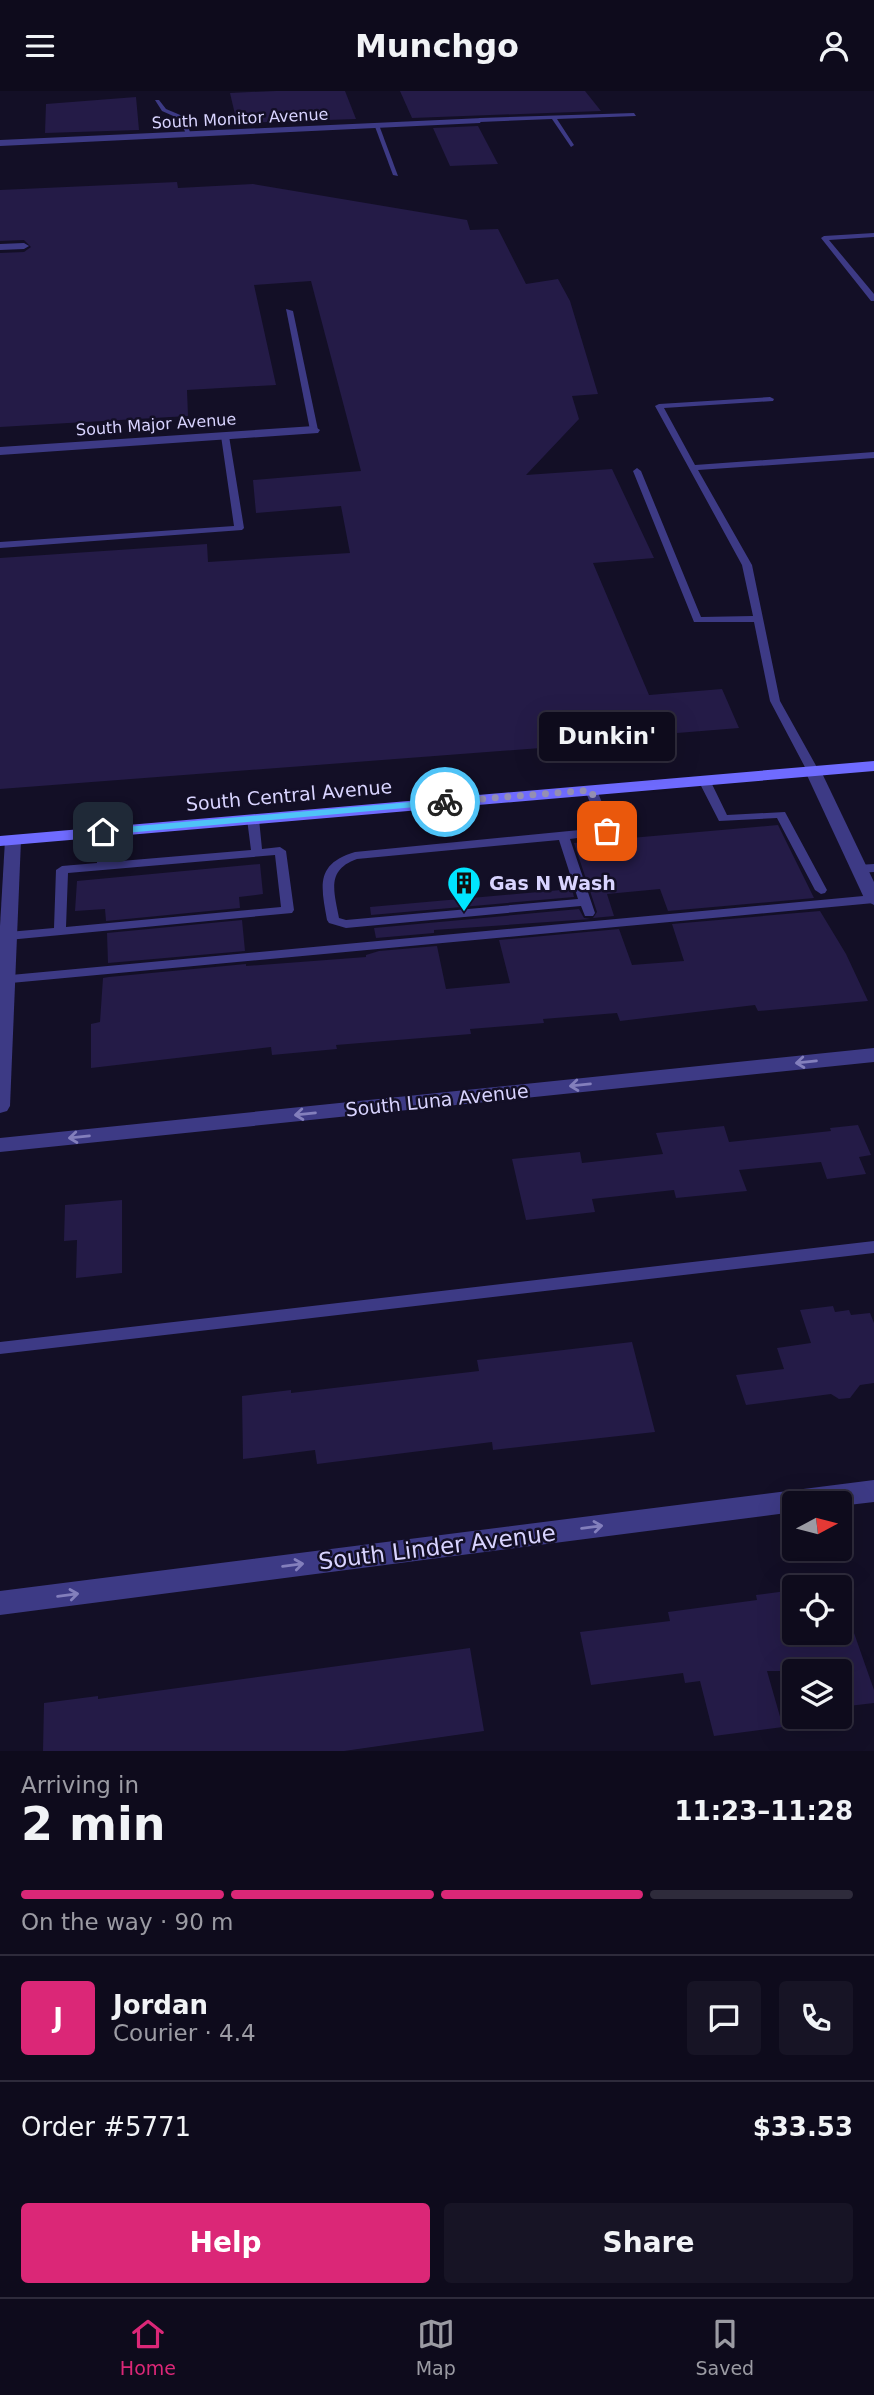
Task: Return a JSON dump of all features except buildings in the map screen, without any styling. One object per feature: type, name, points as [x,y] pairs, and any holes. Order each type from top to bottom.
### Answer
[{"type":"main road","name":"South Central Avenue","points":[[7,840],[874,766]]},
{"type":"street","name":"South Monitor Avenue","points":[[0,143],[480,120]]},
{"type":"street","points":[[0,247],[24,246]]},
{"type":"street","name":"South Major Avenue","points":[[0,451],[314,430]]},
{"type":"street","points":[[813,771],[866,868],[874,899]]},
{"type":"street","points":[[0,1106],[3,980],[8,936],[7,840]]},
{"type":"street","name":"South Luna Avenue","points":[[0,1145],[874,1055]]},
{"type":"street","name":"South Linder Avenue","points":[[0,1603],[874,1491]]},
{"type":"lane","points":[[157,101],[164,110],[183,118],[189,134]]},
{"type":"lane","points":[[480,120],[555,120],[634,115]]},
{"type":"lane","points":[[555,120],[570,145]]},
{"type":"lane","points":[[376,125],[396,175]]},
{"type":"lane","points":[[874,235],[824,238],[874,299]]},
{"type":"lane","points":[[289,311],[314,430]]},
{"type":"lane","points":[[770,399],[659,406],[747,565],[775,701],[813,771]]},
{"type":"lane","points":[[0,545],[239,528],[225,436]]},
{"type":"lane","points":[[692,468],[874,455]]},
{"type":"lane","points":[[637,471],[697,620],[757,619]]},
{"type":"lane","points":[[704,780],[723,819],[781,814],[821,890]]},
{"type":"lane","points":[[563,836],[588,907],[346,924],[333,920],[327,885],[331,869],[340,860],[355,856],[607,831],[591,790]]},
{"type":"lane","points":[[253,819],[257,853]]},
{"type":"lane","points":[[103,832],[103,866]]},
{"type":"lane","points":[[8,936],[288,910],[280,851],[62,870],[60,931]]},
{"type":"lane","points":[[3,980],[874,899]]},
{"type":"lane","points":[[0,1348],[874,1247]]},
{"type":"way so far","points":[[445,802],[591,790],[607,831]]},
{"type":"place","name":"Dunkin'","points":[[607,831]]},
{"type":"place","name":"Gas N Wash","points":[[464,913]]},
{"type":"route","points":[[103,832],[445,802]]}]
